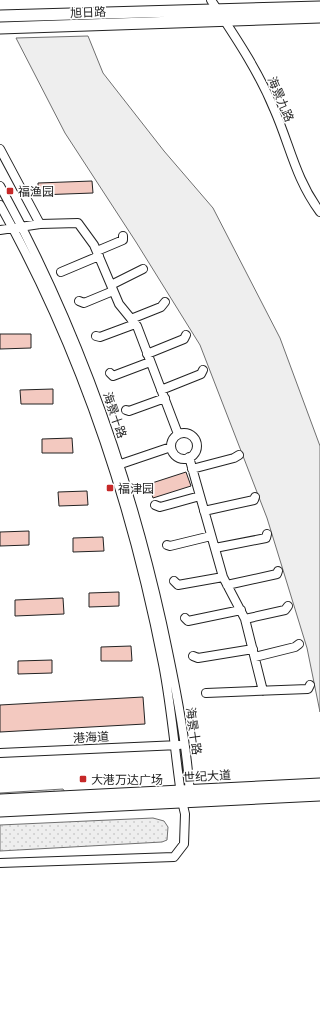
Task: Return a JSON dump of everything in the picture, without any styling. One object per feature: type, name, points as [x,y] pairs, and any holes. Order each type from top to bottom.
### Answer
[{"type":"main road","name":"旭日路","points":[[0,28],[221,12],[320,7]]},
{"type":"main road","name":"旭日路","points":[[0,16],[221,12],[320,17]]},
{"type":"main road","name":"世纪大道","points":[[0,810],[320,784]]},
{"type":"main road","name":"世纪大道","points":[[0,800],[320,795]]},
{"type":"street","name":"海景九路","points":[[211,0],[221,12],[272,96],[300,168],[320,205]]},
{"type":"street","name":"海景九路","points":[[221,12],[266,91],[275,110],[293,164],[320,212]]},
{"type":"street","points":[[0,149],[40,224]]},
{"type":"street","name":"海景十路","points":[[0,186],[67,344],[116,466],[152,614],[180,745],[185,796],[184,844],[174,857],[0,863]]},
{"type":"street","name":"海景十路","points":[[0,205],[17,228]]},
{"type":"street","points":[[0,230],[40,224],[78,223],[98,253],[119,304],[133,322],[178,434]]},
{"type":"street","points":[[61,272],[123,240],[123,236]]},
{"type":"street","points":[[79,301],[84,302],[112,288],[143,269]]},
{"type":"street","points":[[96,336],[100,337],[133,322],[160,307],[165,302]]},
{"type":"street","points":[[147,354],[184,339],[186,335]]},
{"type":"street","points":[[110,373],[114,376],[150,362]]},
{"type":"street","points":[[161,390],[201,374],[203,370]]},
{"type":"street","points":[[126,410],[129,411],[164,398]]},
{"type":"street","points":[[171,447],[173,440],[178,434],[186,433],[195,440],[196,448],[189,457]]},
{"type":"street","points":[[116,466],[171,447]]},
{"type":"street","points":[[171,447],[178,457],[189,457]]},
{"type":"street","points":[[192,469],[234,458],[239,455]]},
{"type":"street","points":[[189,457],[222,577],[245,619],[263,691]]},
{"type":"street","points":[[155,505],[160,507],[200,496]]},
{"type":"street","points":[[204,511],[254,500],[255,498]]},
{"type":"street","points":[[215,548],[266,538],[267,534]]},
{"type":"street","points":[[167,545],[170,546],[211,536]]},
{"type":"street","points":[[227,585],[277,574],[278,571]]},
{"type":"street","points":[[174,581],[178,585],[222,577]]},
{"type":"street","points":[[245,619],[285,610],[288,606]]},
{"type":"street","points":[[185,618],[188,621],[241,610]]},
{"type":"street","points":[[193,656],[198,658],[254,653],[295,647],[299,644]]},
{"type":"street","points":[[206,693],[308,689],[310,685]]},
{"type":"street","name":"港海道","points":[[0,753],[180,745]]},
{"type":"shaded area","points":[[88,36],[103,73],[164,151],[213,208],[280,338],[320,446],[320,712],[307,648],[267,518],[200,345],[136,242],[65,133],[16,38]]},
{"type":"shaded area","points":[[63,789],[65,792],[0,796],[0,793]]},
{"type":"shaded area","points":[[153,818],[164,821],[168,827],[167,840],[162,842],[0,851],[0,825]]},
{"type":"building","points":[[92,181],[93,193],[38,195],[38,183]]},
{"type":"building","points":[[0,334],[31,334],[31,348],[0,349]]},
{"type":"building","points":[[53,389],[53,404],[21,404],[20,390]]},
{"type":"building","points":[[72,438],[73,453],[42,453],[42,439]]},
{"type":"building","points":[[186,472],[191,486],[153,498],[149,484]]},
{"type":"building","points":[[87,491],[88,505],[59,506],[58,492]]},
{"type":"building","points":[[29,531],[29,545],[0,546],[0,532]]},
{"type":"building","points":[[103,537],[104,551],[73,552],[73,538]]},
{"type":"building","points":[[119,592],[119,606],[89,607],[89,593]]},
{"type":"building","points":[[63,598],[64,614],[15,616],[15,600]]},
{"type":"building","points":[[131,646],[132,661],[101,661],[101,647]]},
{"type":"building","points":[[52,660],[52,673],[18,674],[18,661]]},
{"type":"building","points":[[143,697],[145,724],[0,732],[0,705]]},
{"type":"place","name":"福渔园","points":[[10,191]]},
{"type":"place","name":"福津园","points":[[110,488]]},
{"type":"place","name":"大港万达广场","points":[[83,779]]}]
